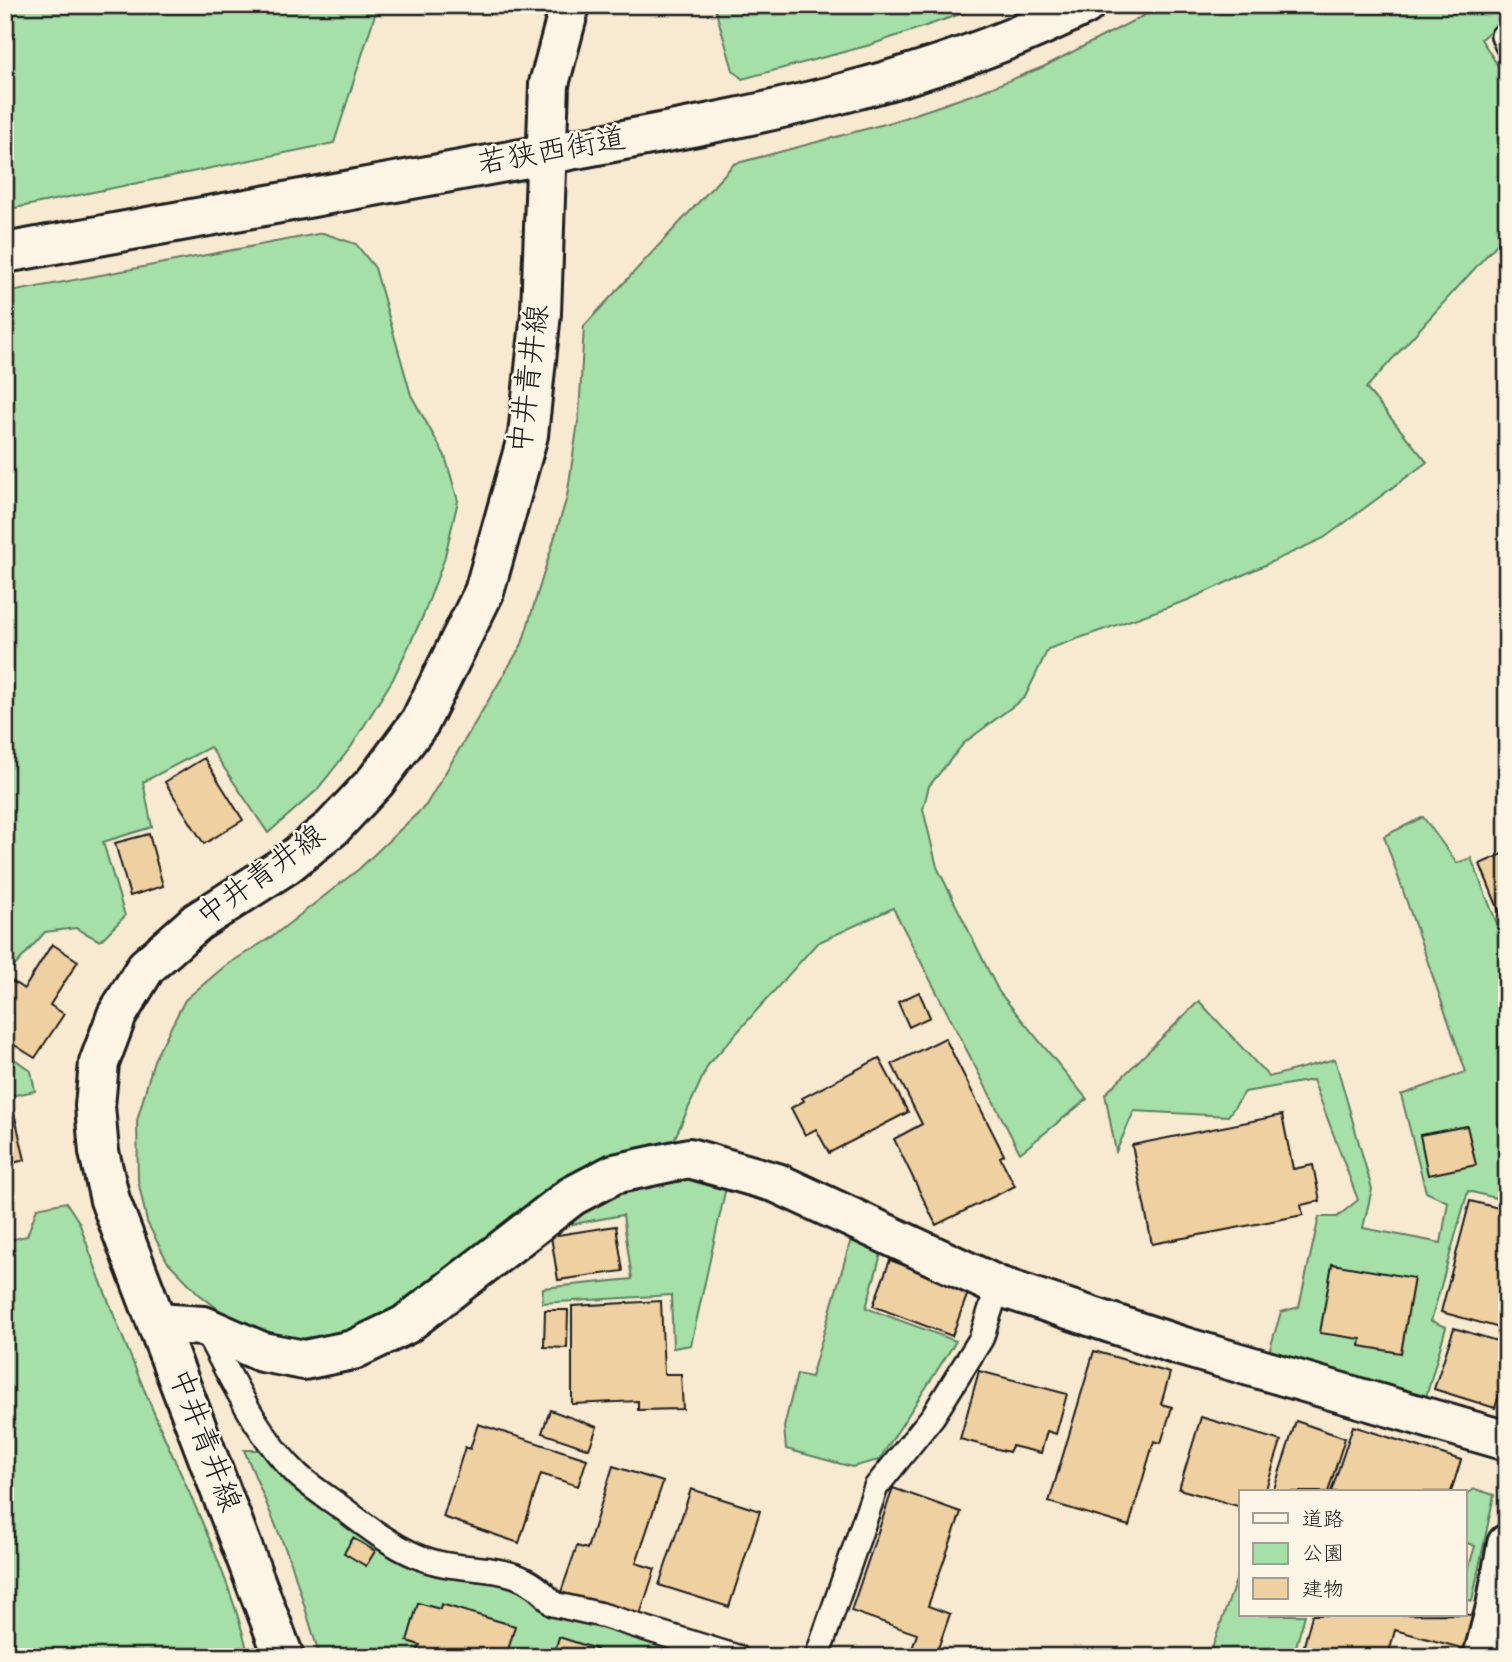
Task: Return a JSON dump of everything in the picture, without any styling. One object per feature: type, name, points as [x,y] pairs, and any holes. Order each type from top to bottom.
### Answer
[{"type":"street","name":"中井青井線","points":[[284,1657],[110,1200],[99,1152],[95,1106],[99,1063],[117,1014],[146,967],[197,922],[286,865],[332,828],[376,781],[420,722],[484,592],[528,435],[541,313],[550,84],[570,5]]},
{"type":"street","name":"若狭西街道","points":[[5,253],[719,122],[883,82],[1041,27],[1085,5]]},
{"type":"street","points":[[158,1323],[203,1326],[262,1352],[304,1360],[353,1350],[405,1325],[572,1196],[614,1174],[689,1158],[777,1183],[998,1286],[1181,1346],[1507,1441]]},
{"type":"street","points":[[1483,1657],[1502,1609],[1507,1544]]},
{"type":"lane","points":[[1507,33],[1503,36],[1507,45]]},
{"type":"lane","points":[[817,1657],[876,1487],[933,1416],[981,1339],[998,1286]]},
{"type":"lane","points":[[203,1326],[256,1420],[298,1474],[372,1532],[418,1557],[464,1568],[512,1573],[540,1587],[553,1604],[602,1615],[737,1657]]},
{"type":"green space","points":[[5,5],[378,5],[334,143],[5,210]]},
{"type":"green space","points":[[714,5],[987,5],[870,45],[742,79],[733,70]]},
{"type":"green space","points":[[1164,5],[1507,5],[1507,16],[1481,39],[1507,80],[1507,233],[1366,388],[1427,462],[1324,538],[1188,600],[1048,649],[1025,697],[964,743],[929,786],[923,809],[937,867],[999,992],[1087,1099],[1020,1153],[893,908],[817,943],[708,1065],[674,1140],[605,1160],[398,1315],[307,1345],[269,1338],[232,1320],[199,1294],[167,1261],[147,1222],[138,1180],[137,1121],[154,1060],[185,1000],[225,966],[273,936],[359,869],[426,805],[522,644],[567,497],[579,415],[584,326],[734,164],[892,122],[980,92],[1043,67]]},
{"type":"green space","points":[[323,233],[356,244],[375,268],[411,395],[445,456],[458,501],[444,560],[423,616],[393,679],[351,747],[316,791],[268,833],[210,747],[143,782],[152,827],[103,842],[125,916],[100,941],[76,928],[45,932],[5,977],[5,293]]},
{"type":"green space","points":[[1423,817],[1457,863],[1471,858],[1507,949],[1507,1201],[1468,1191],[1431,1321],[1446,1327],[1426,1397],[1269,1352],[1281,1312],[1299,1307],[1319,1217],[1337,1217],[1358,1200],[1313,1080],[1245,1092],[1228,1116],[1134,1111],[1116,1152],[1105,1094],[1199,1001],[1269,1077],[1335,1059],[1372,1189],[1363,1228],[1441,1243],[1448,1202],[1426,1192],[1401,1095],[1466,1072],[1384,836]]},
{"type":"green space","points":[[5,1052],[31,1071],[35,1091],[5,1097]]},
{"type":"green space","points":[[698,1172],[727,1183],[691,1345],[673,1348],[671,1295],[542,1303],[543,1288],[632,1279],[623,1215],[562,1226],[614,1187]]},
{"type":"green space","points":[[66,1202],[79,1222],[130,1355],[211,1544],[249,1657],[5,1657],[5,1294],[9,1293],[5,1241],[27,1236],[37,1208]]},
{"type":"green space","points":[[851,1239],[881,1254],[866,1308],[956,1341],[879,1460],[852,1467],[786,1449],[784,1427],[797,1374],[811,1377]]},
{"type":"green space","points":[[244,1450],[263,1450],[369,1540],[414,1568],[463,1580],[509,1584],[602,1625],[679,1647],[676,1657],[320,1657],[291,1562]]},
{"type":"green space","points":[[1475,1489],[1494,1495],[1472,1601],[1466,1599],[1466,1577],[1475,1546],[1466,1542],[1466,1494]]},
{"type":"green space","points":[[1239,1572],[1239,1616],[1305,1616],[1293,1657],[1209,1657]]},
{"type":"building","points":[[204,758],[243,820],[204,844],[165,782]]},
{"type":"building","points":[[149,834],[163,886],[130,896],[115,843]]},
{"type":"building","points":[[1507,852],[1507,922],[1504,923],[1480,864]]},
{"type":"building","points":[[52,944],[78,961],[50,1005],[64,1014],[35,1058],[5,1039],[5,991],[12,981],[24,989]]},
{"type":"building","points":[[919,992],[930,1017],[909,1027],[898,1002]]},
{"type":"building","points":[[945,1038],[1004,1155],[1000,1157],[1015,1186],[936,1225],[894,1139],[922,1124],[892,1064]]},
{"type":"building","points":[[879,1058],[908,1112],[829,1153],[816,1129],[805,1135],[791,1108],[804,1101],[802,1098]]},
{"type":"building","points":[[12,1104],[25,1160],[5,1165],[5,1106]]},
{"type":"building","points":[[1282,1115],[1293,1169],[1313,1165],[1320,1201],[1301,1205],[1303,1215],[1152,1244],[1132,1145]]},
{"type":"building","points":[[1467,1126],[1476,1165],[1428,1175],[1420,1135]]},
{"type":"building","points":[[1470,1201],[1507,1210],[1507,1330],[1441,1312]]},
{"type":"building","points":[[616,1226],[623,1271],[558,1280],[551,1236]]},
{"type":"building","points":[[890,1260],[969,1290],[952,1336],[873,1306]]},
{"type":"building","points":[[1332,1264],[1414,1278],[1401,1353],[1360,1346],[1361,1339],[1320,1333]]},
{"type":"building","points":[[661,1301],[664,1374],[681,1374],[683,1409],[638,1410],[638,1401],[572,1404],[572,1306]]},
{"type":"building","points":[[545,1310],[568,1310],[567,1348],[544,1347]]},
{"type":"building","points":[[1454,1328],[1507,1344],[1507,1384],[1503,1383],[1495,1408],[1434,1389]]},
{"type":"building","points":[[1094,1351],[1170,1373],[1161,1404],[1172,1407],[1161,1443],[1154,1441],[1129,1526],[1049,1502]]},
{"type":"building","points":[[979,1371],[1067,1394],[1056,1434],[1047,1431],[1041,1453],[1012,1446],[1009,1452],[960,1439]]},
{"type":"building","points":[[550,1410],[597,1427],[589,1449],[542,1433]]},
{"type":"building","points":[[1201,1417],[1281,1441],[1266,1490],[1239,1490],[1239,1506],[1179,1489]]},
{"type":"building","points":[[1296,1421],[1345,1438],[1329,1490],[1274,1490]]},
{"type":"building","points":[[478,1424],[587,1459],[578,1486],[541,1474],[519,1543],[443,1517],[465,1447],[470,1449]]},
{"type":"building","points":[[1353,1426],[1461,1460],[1452,1490],[1332,1490]]},
{"type":"building","points":[[613,1466],[663,1482],[636,1563],[655,1569],[639,1618],[561,1592],[577,1546],[587,1549]]},
{"type":"building","points":[[893,1488],[961,1512],[928,1606],[950,1614],[935,1657],[912,1649],[917,1634],[851,1611]]},
{"type":"building","points":[[691,1489],[760,1511],[729,1607],[659,1585]]},
{"type":"building","points":[[353,1538],[375,1551],[366,1566],[344,1553]]},
{"type":"building","points":[[418,1603],[440,1609],[441,1604],[515,1626],[506,1657],[416,1657],[420,1645],[407,1641]]},
{"type":"building","points":[[1312,1616],[1474,1616],[1465,1649],[1395,1630],[1388,1657],[1301,1657]]},
{"type":"building","points":[[559,1637],[596,1649],[594,1657],[553,1657]]}]
